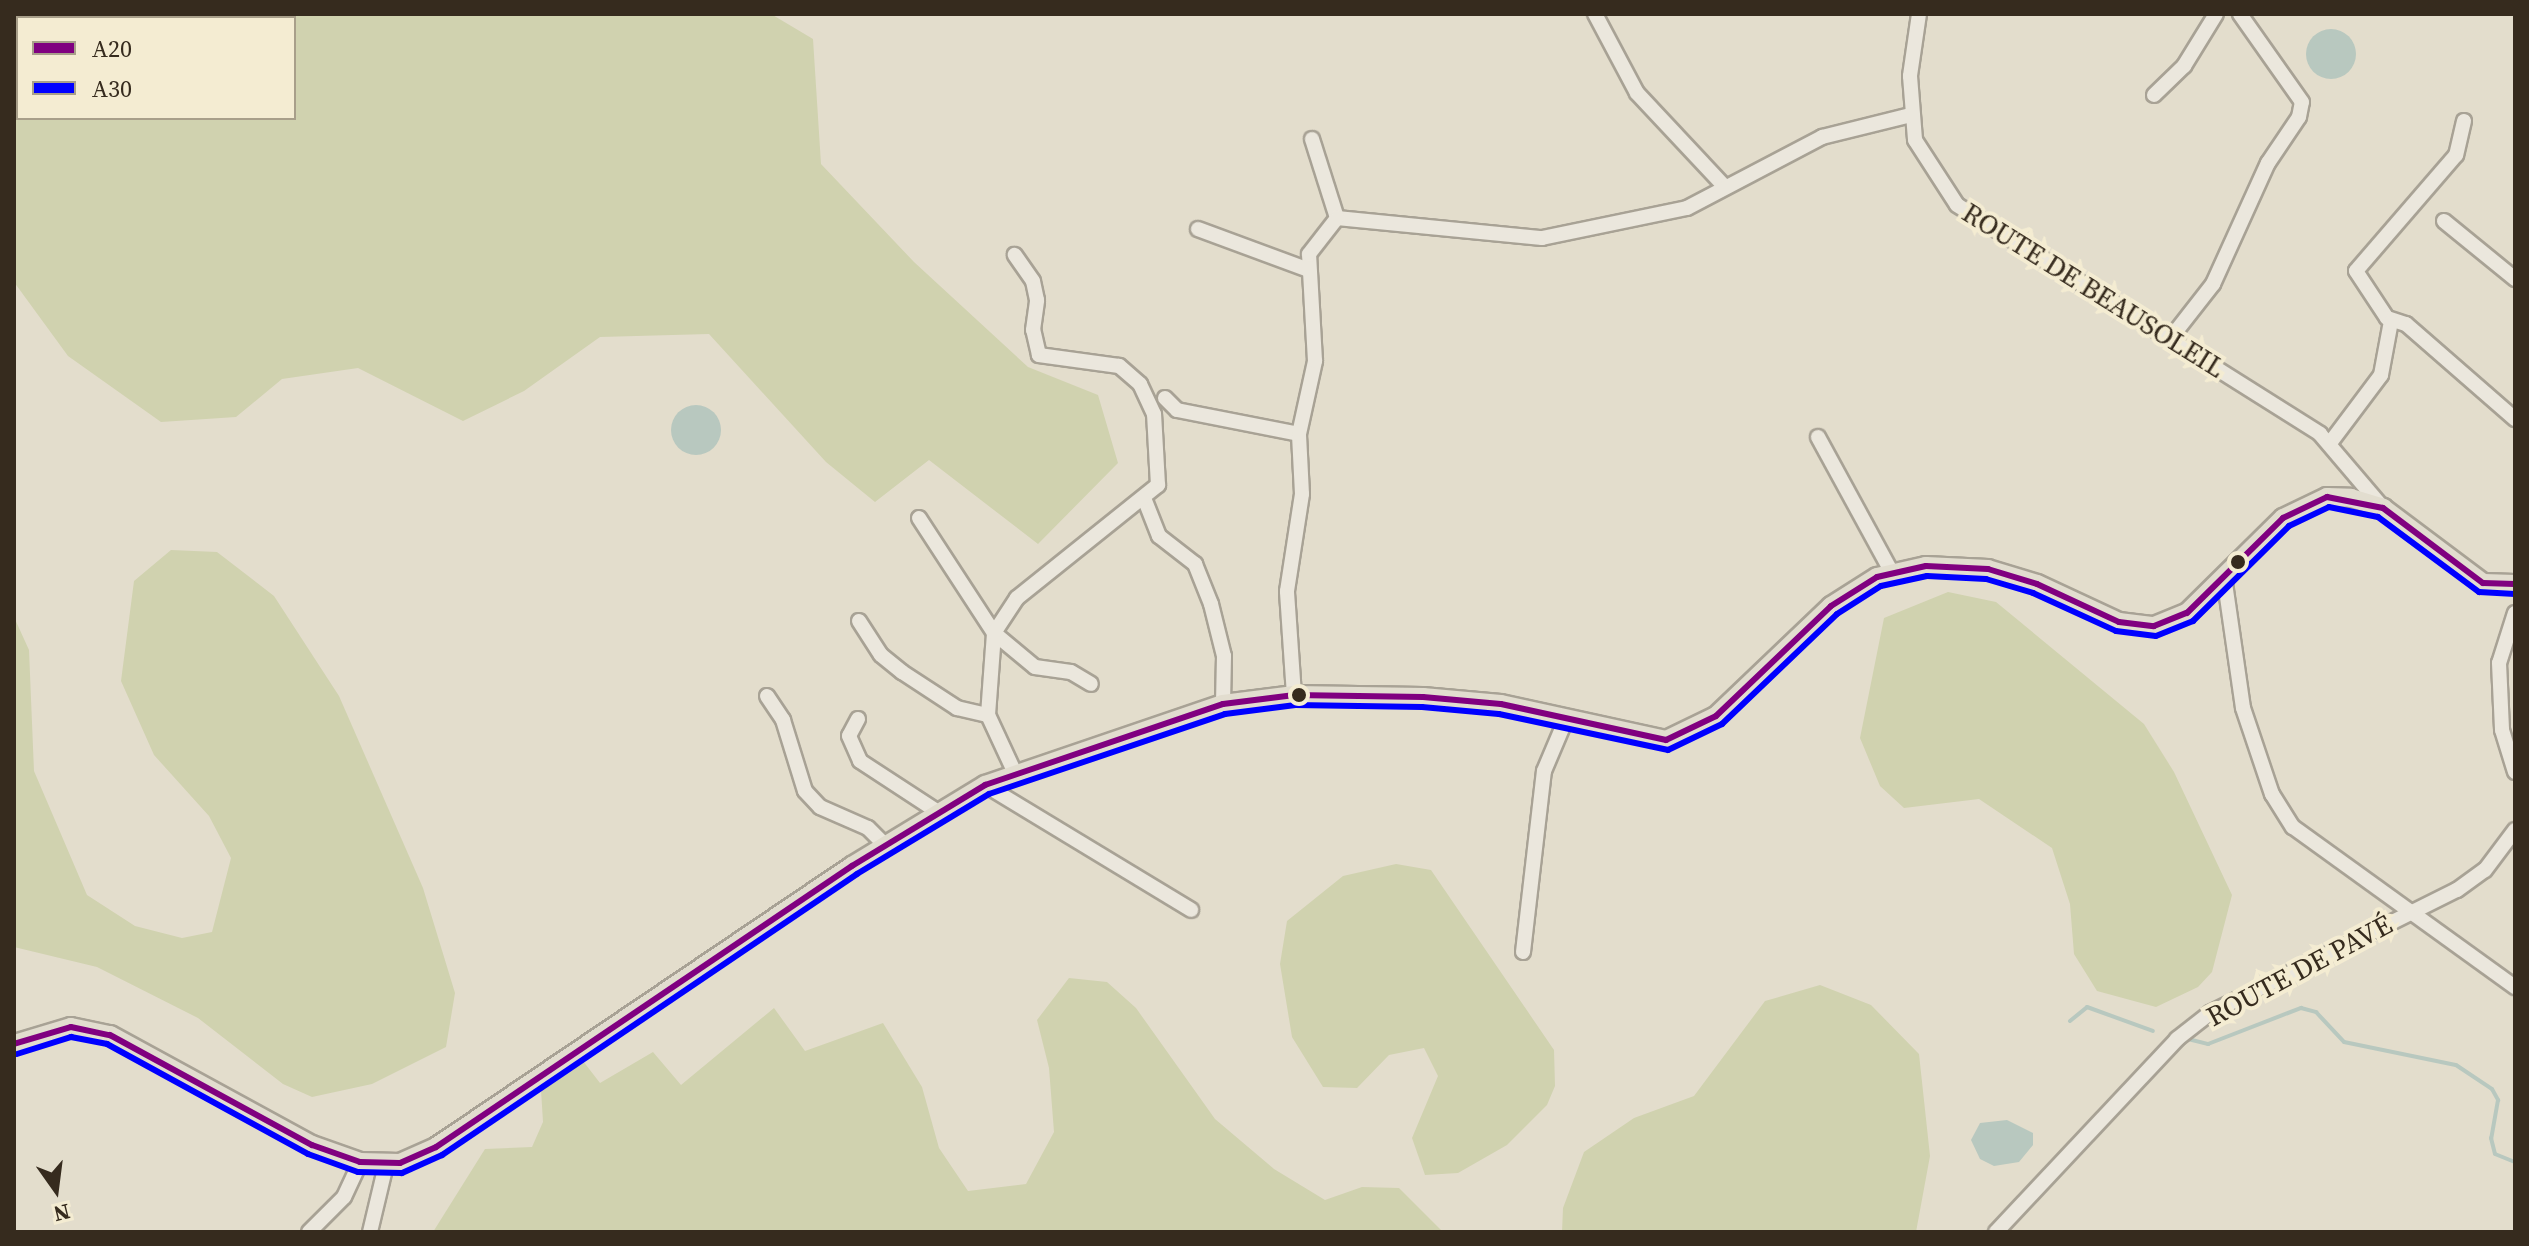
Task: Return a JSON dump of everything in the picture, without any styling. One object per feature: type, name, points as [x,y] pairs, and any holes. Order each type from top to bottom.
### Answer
[{"type":"main road","points":[[15,1042],[71,1027],[110,1035],[266,1124],[360,1162],[386,1165],[436,1147],[885,845],[985,785],[1014,771],[1223,704],[1294,695],[1501,704],[1651,739],[1692,731],[1758,682],[1845,594],[1892,573],[1926,566],[1988,569],[2141,627],[2187,613],[2272,527],[2305,505],[2339,497],[2383,508],[2483,583],[2515,584]]},
{"type":"street","points":[[1595,14],[1637,93],[1724,186]]},
{"type":"street","name":"ROUTE DE BEAUSOLEIL","points":[[1919,14],[1910,76],[1911,115],[1920,150],[1957,205],[2330,443],[2383,508]]},
{"type":"street","points":[[2154,95],[2184,66],[2216,14]]},
{"type":"street","points":[[2170,339],[2213,284],[2268,163],[2299,117],[2302,102],[2240,14]]},
{"type":"street","points":[[1337,218],[1542,238],[1687,208],[1822,137],[1911,115]]},
{"type":"street","points":[[2464,121],[2456,155],[2356,271],[2374,305],[2391,321],[2406,324],[2515,419]]},
{"type":"street","points":[[1312,139],[1337,218]]},
{"type":"street","points":[[1294,695],[1287,591],[1302,494],[1299,434],[1315,361],[1309,254],[1337,218]]},
{"type":"street","points":[[2444,221],[2515,279]]},
{"type":"street","points":[[1198,229],[1309,270]]},
{"type":"street","points":[[1014,771],[988,715],[994,633],[1017,598],[1158,485],[1154,414],[1140,384],[1119,366],[1039,355],[1033,330],[1037,300],[1033,281],[1015,255]]},
{"type":"street","points":[[2330,443],[2381,375],[2391,321]]},
{"type":"street","points":[[1165,398],[1177,410],[1299,434]]},
{"type":"street","points":[[1818,437],[1892,573]]},
{"type":"street","points":[[1144,498],[1159,536],[1195,564],[1211,604],[1224,656],[1223,704]]},
{"type":"street","points":[[919,518],[994,633],[1035,667],[1071,672],[1091,684]]},
{"type":"street","points":[[2224,576],[2243,708],[2272,794],[2293,827],[2414,911],[2515,987]]},
{"type":"street","points":[[2515,613],[2499,663],[2502,730],[2515,772]]},
{"type":"street","points":[[859,621],[881,655],[902,672],[957,708],[988,715]]},
{"type":"street","points":[[767,696],[783,720],[805,791],[820,807],[868,828],[885,845]]},
{"type":"street","points":[[858,719],[849,736],[860,761],[938,812]]},
{"type":"street","points":[[1523,952],[1544,771],[1566,719]]},
{"type":"street","points":[[985,785],[1191,910]]},
{"type":"street","name":"ROUTE DE PAVÉ","points":[[1996,1232],[2177,1039],[2210,1013],[2414,911],[2485,870],[2515,830]]},
{"type":"street","points":[[309,1232],[344,1197],[360,1162]]},
{"type":"street","points":[[370,1232],[386,1165]]},
{"type":"green space","points":[[14,14],[771,14],[813,39],[821,164],[914,262],[1028,367],[1098,395],[1118,463],[1038,544],[929,460],[875,502],[826,462],[709,334],[600,337],[524,391],[463,421],[358,368],[282,379],[236,417],[161,422],[68,356],[14,282]]},
{"type":"green space","points":[[171,550],[217,552],[274,596],[339,696],[423,888],[455,993],[446,1047],[372,1084],[312,1097],[283,1084],[198,1018],[97,967],[14,947],[14,617],[29,650],[34,771],[87,895],[135,926],[182,938],[212,932],[231,858],[209,816],[154,755],[121,681],[134,581]]},
{"type":"green space","points":[[1948,592],[1996,602],[2144,724],[2174,772],[2232,895],[2212,972],[2198,987],[2156,1007],[2097,991],[2074,954],[2070,904],[2052,848],[1979,799],[1904,808],[1880,786],[1860,738],[1884,618]]},
{"type":"green space","points":[[1396,864],[1431,870],[1554,1050],[1555,1086],[1547,1105],[1507,1145],[1458,1173],[1425,1175],[1412,1138],[1438,1076],[1424,1048],[1389,1055],[1357,1088],[1323,1087],[1292,1037],[1280,964],[1287,921],[1343,876]]},
{"type":"green space","points":[[1069,978],[1107,982],[1136,1008],[1215,1119],[1274,1169],[1325,1200],[1362,1187],[1399,1188],[1443,1232],[433,1232],[485,1149],[532,1147],[543,1122],[541,1090],[583,1061],[600,1083],[653,1052],[681,1085],[774,1008],[805,1051],[883,1023],[922,1087],[939,1148],[968,1191],[1026,1184],[1054,1132],[1049,1068],[1037,1020]]},
{"type":"green space","points":[[1820,985],[1871,1005],[1919,1054],[1930,1156],[1916,1232],[1562,1232],[1563,1208],[1584,1152],[1634,1118],[1694,1096],[1765,1001]]},
{"type":"shaded area","points":[[2331,29],[2349,36],[2356,54],[2349,72],[2331,79],[2313,72],[2306,54],[2313,36]]},
{"type":"shaded area","points":[[696,405],[714,412],[721,430],[714,448],[696,455],[678,448],[671,430],[678,412]]},
{"type":"shaded area","points":[[2007,1120],[2033,1133],[2033,1145],[2019,1162],[1994,1166],[1980,1159],[1971,1140],[1980,1123]]},
{"type":"waterway","points":[[2070,1021],[2087,1007],[2153,1031]]},
{"type":"waterway","points":[[2188,1039],[2208,1044],[2301,1008],[2316,1012],[2344,1042],[2456,1065],[2492,1089],[2498,1100],[2491,1138],[2495,1154],[2515,1162]]},
{"type":"transit line","name":"A20","points":[[14,1044],[71,1027],[110,1035],[312,1145],[360,1162],[400,1163],[436,1147],[852,866],[985,785],[1223,704],[1294,695],[1423,697],[1501,704],[1666,740],[1716,716],[1831,606],[1877,577],[1926,566],[1988,569],[2037,584],[2119,622],[2154,626],[2187,613],[2283,518],[2327,497],[2383,508],[2483,583],[2515,584]]},
{"type":"transit line","name":"A30","points":[[17,1054],[71,1037],[107,1044],[308,1154],[358,1172],[402,1173],[442,1155],[857,874],[989,794],[1225,714],[1295,705],[1422,707],[1499,714],[1668,750],[1722,724],[1837,614],[1881,586],[1927,576],[1986,579],[2033,593],[2116,631],[2156,636],[2193,621],[2289,526],[2329,507],[2378,517],[2479,592],[2515,594]]}]
